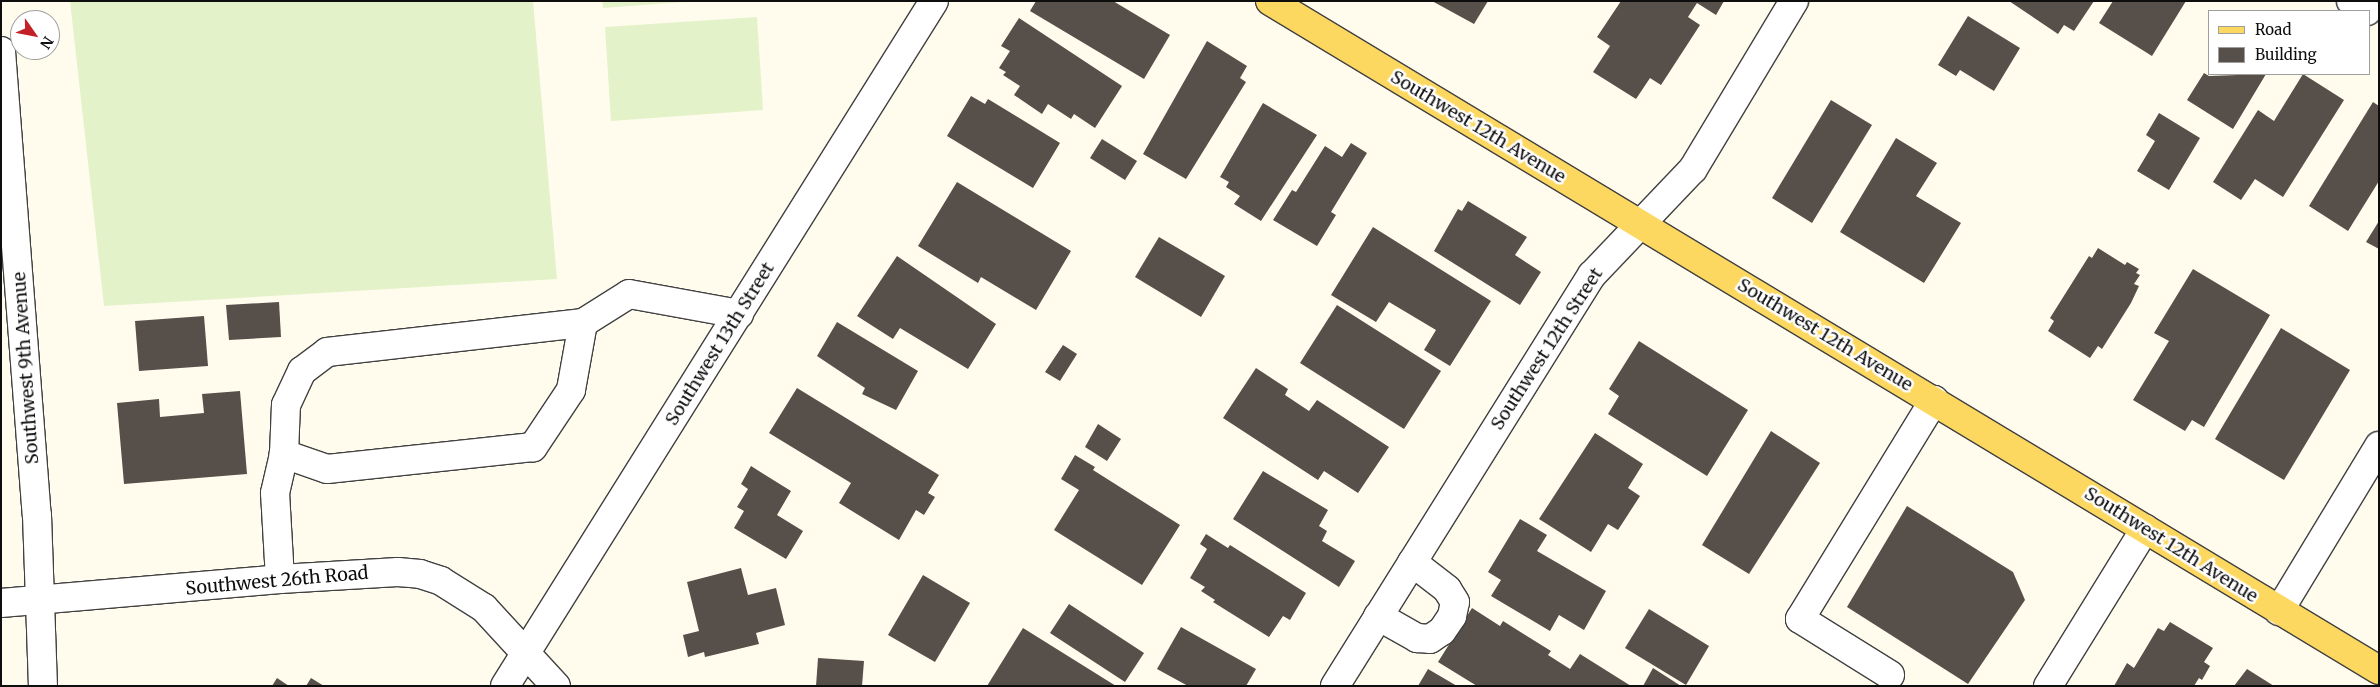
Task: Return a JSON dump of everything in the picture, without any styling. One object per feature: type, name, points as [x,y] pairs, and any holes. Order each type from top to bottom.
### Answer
[{"type":"main road","name":"Southwest 12th Avenue","points":[[1270,1],[2379,670]]},
{"type":"street","name":"Southwest 13th Street","points":[[505,686],[740,314],[934,1]]},
{"type":"street","name":"Southwest 12th Street","points":[[1335,686],[1592,275],[1693,169],[1794,1]]},
{"type":"street","points":[[2351,1],[2365,10]]},
{"type":"street","name":"Southwest 9th Avenue","points":[[1,51],[37,515],[43,686]]},
{"type":"street","points":[[280,579],[275,493],[284,454],[286,405],[302,371],[327,352],[583,323],[629,294],[740,314]]},
{"type":"street","points":[[284,454],[327,469],[532,447],[571,390],[583,323]]},
{"type":"street","points":[[1890,675],[1800,620],[1934,400]]},
{"type":"street","points":[[2279,611],[2379,446]]},
{"type":"street","points":[[2048,686],[2145,529]]},
{"type":"street","points":[[1378,616],[1417,638],[1430,639],[1442,631],[1452,616],[1454,602],[1448,588],[1412,562]]},
{"type":"street","name":"Southwest 26th Road","points":[[1,603],[280,579],[398,572],[420,574],[440,581],[484,608],[524,654],[556,686]]},
{"type":"green space","points":[[70,1],[533,1],[557,279],[104,306]]},
{"type":"green space","points":[[602,1],[696,1],[603,8]]},
{"type":"green space","points":[[757,17],[763,110],[611,121],[605,27]]},
{"type":"building","points":[[1036,1],[1113,1],[1170,35],[1144,79],[1030,11]]},
{"type":"building","points":[[1432,1],[1488,1],[1474,24]]},
{"type":"building","points":[[1621,1],[1724,1],[1716,15],[1697,3],[1688,17],[1700,25],[1661,85],[1650,78],[1636,99],[1593,72],[1610,46],[1597,37]]},
{"type":"building","points":[[2009,1],[2094,1],[2074,31],[2064,25],[2058,34]]},
{"type":"building","points":[[2113,1],[2186,1],[2152,56],[2099,23]]},
{"type":"building","points":[[1968,16],[2020,48],[1994,91],[1960,70],[1956,76],[1938,65]]},
{"type":"building","points":[[1019,18],[1122,86],[1095,128],[1074,114],[1071,119],[1048,104],[1042,114],[1014,95],[1020,86],[1003,75],[1006,72],[999,68],[1010,51],[1001,46]]},
{"type":"building","points":[[1207,41],[1247,66],[1240,78],[1246,82],[1186,179],[1143,154]]},
{"type":"building","points":[[2204,73],[2209,76],[2265,75],[2233,129],[2187,100]]},
{"type":"building","points":[[2302,75],[2344,100],[2283,197],[2255,179],[2241,200],[2213,182],[2258,110],[2274,121]]},
{"type":"building","points":[[971,96],[985,104],[988,99],[1060,143],[1033,188],[947,136]]},
{"type":"building","points":[[1831,100],[1872,125],[1812,223],[1772,198]]},
{"type":"building","points":[[2373,102],[2379,106],[2379,181],[2348,231],[2309,206]]},
{"type":"building","points":[[1263,103],[1317,135],[1261,221],[1234,204],[1240,196],[1226,187],[1229,182],[1220,177]]},
{"type":"building","points":[[2159,113],[2200,138],[2169,190],[2137,171],[2155,141],[2146,135]]},
{"type":"building","points":[[1896,138],[1937,163],[1916,196],[1961,223],[1924,283],[1840,232]]},
{"type":"building","points":[[1102,139],[1137,161],[1125,180],[1090,158]]},
{"type":"building","points":[[1351,143],[1367,153],[1331,212],[1336,215],[1317,246],[1273,220],[1292,190],[1296,192],[1325,146],[1342,157]]},
{"type":"building","points":[[957,182],[1071,251],[1036,310],[981,277],[978,283],[918,246]]},
{"type":"building","points":[[1468,201],[1527,237],[1515,255],[1541,272],[1520,305],[1434,251],[1458,209],[1462,211]]},
{"type":"building","points":[[2379,221],[2379,249],[2366,242]]},
{"type":"building","points":[[1373,227],[1491,301],[1450,366],[1424,350],[1436,330],[1389,302],[1376,322],[1331,295]]},
{"type":"building","points":[[1159,237],[1225,276],[1201,317],[1135,277]]},
{"type":"building","points":[[2098,248],[2125,265],[2127,262],[2139,269],[2136,273],[2140,275],[2134,284],[2139,286],[2131,303],[2102,349],[2098,346],[2090,358],[2048,331],[2054,321],[2050,318],[2089,256],[2092,258]]},
{"type":"building","points":[[897,256],[996,324],[968,369],[900,328],[893,339],[857,316]]},
{"type":"building","points":[[2193,269],[2270,315],[2204,427],[2192,420],[2185,431],[2133,400],[2169,341],[2154,333]]},
{"type":"building","points":[[279,302],[281,337],[229,340],[226,305]]},
{"type":"building","points":[[1337,305],[1441,371],[1404,429],[1300,363]]},
{"type":"building","points":[[204,316],[208,366],[139,371],[135,321]]},
{"type":"building","points":[[837,322],[918,371],[896,410],[862,394],[865,388],[817,356]]},
{"type":"building","points":[[2281,328],[2350,370],[2284,480],[2215,439]]},
{"type":"building","points":[[1639,341],[1748,410],[1707,476],[1608,414],[1619,396],[1609,389]]},
{"type":"building","points":[[1063,345],[1077,354],[1060,381],[1045,372]]},
{"type":"building","points":[[1256,368],[1288,389],[1285,395],[1309,411],[1317,400],[1389,447],[1358,493],[1324,471],[1318,480],[1223,418]]},
{"type":"building","points":[[797,388],[939,475],[928,493],[935,497],[924,515],[916,510],[899,540],[839,503],[851,483],[769,433]]},
{"type":"building","points":[[240,391],[247,474],[124,484],[117,403],[159,399],[160,417],[204,413],[202,394]]},
{"type":"building","points":[[1098,424],[1121,439],[1107,461],[1085,447]]},
{"type":"building","points":[[1771,431],[1820,463],[1749,574],[1702,545]]},
{"type":"building","points":[[1595,433],[1643,464],[1628,488],[1640,496],[1618,530],[1608,524],[1591,552],[1539,519]]},
{"type":"building","points":[[1075,455],[1095,467],[1093,470],[1180,525],[1142,585],[1054,530],[1079,490],[1061,479]]},
{"type":"building","points":[[751,466],[791,491],[777,515],[803,531],[786,559],[734,528],[744,511],[737,507],[748,489],[741,484]]},
{"type":"building","points":[[1263,471],[1328,510],[1319,526],[1327,531],[1322,541],[1355,561],[1339,587],[1233,519]]},
{"type":"building","points":[[1907,506],[2013,572],[2025,600],[1968,684],[1847,607]]},
{"type":"building","points":[[1520,519],[1547,535],[1537,551],[1606,591],[1584,630],[1559,615],[1550,631],[1491,596],[1501,580],[1488,572]]},
{"type":"building","points":[[1206,534],[1228,548],[1230,545],[1306,593],[1290,620],[1283,616],[1269,637],[1213,602],[1215,600],[1201,591],[1205,587],[1190,578],[1207,549],[1200,544]]},
{"type":"building","points":[[741,568],[748,595],[776,588],[785,625],[756,633],[759,644],[705,657],[704,652],[688,657],[683,635],[699,631],[687,582]]},
{"type":"building","points":[[923,575],[970,603],[935,662],[888,635]]},
{"type":"building","points":[[1069,604],[1144,653],[1125,682],[1050,633]]},
{"type":"building","points":[[1472,608],[1500,626],[1503,621],[1551,651],[1548,655],[1570,669],[1580,654],[1631,686],[1477,686],[1438,662]]},
{"type":"building","points":[[1649,609],[1709,646],[1686,685],[1625,648]]},
{"type":"building","points":[[2170,622],[2213,648],[2204,662],[2210,666],[2202,680],[2199,678],[2194,686],[2114,686],[2127,663],[2134,668],[2158,628],[2164,631]]},
{"type":"building","points":[[1181,627],[1256,669],[1246,686],[1188,686],[1157,669]]},
{"type":"building","points":[[1023,628],[1116,686],[987,686]]},
{"type":"building","points":[[818,658],[864,661],[862,686],[816,686]]},
{"type":"building","points":[[1653,668],[1681,686],[1643,686]]},
{"type":"building","points":[[1428,669],[1457,686],[1418,686]]},
{"type":"building","points":[[2247,669],[2274,686],[2234,686]]},
{"type":"building","points":[[277,678],[289,686],[272,686]]},
{"type":"building","points":[[311,678],[324,686],[306,686]]}]
